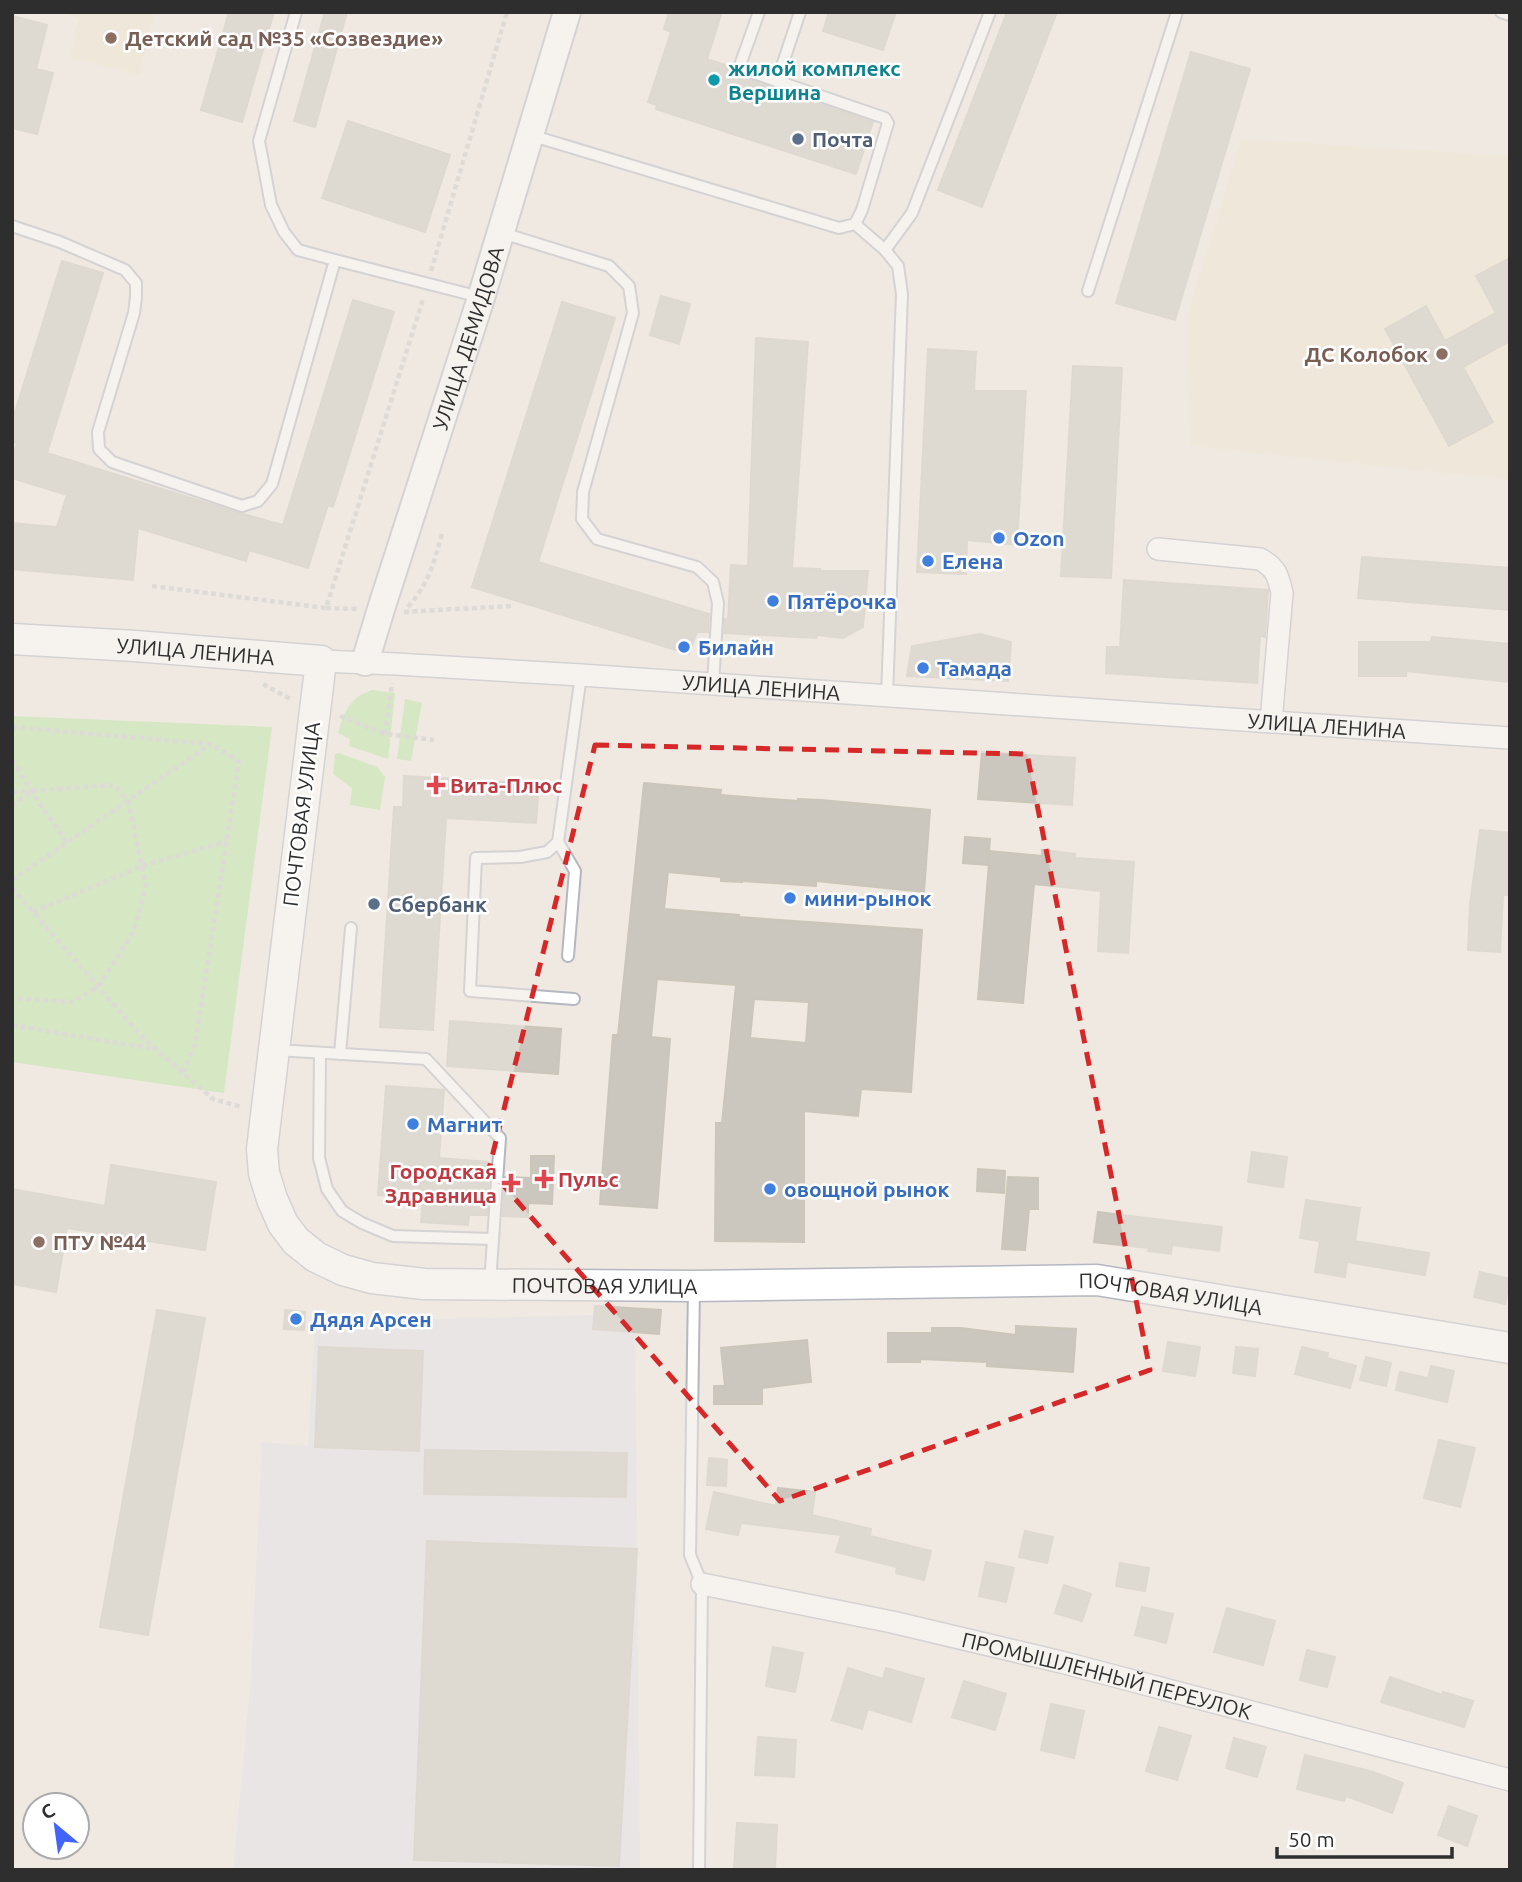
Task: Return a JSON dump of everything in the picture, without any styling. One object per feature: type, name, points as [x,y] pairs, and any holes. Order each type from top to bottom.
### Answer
[{"type":"main road","name":"УЛИЦА ЛЕНИНА","points":[[12,639],[321,661]]},
{"type":"main road","name":"ПОЧТОВАЯ УЛИЦА","points":[[321,661],[262,1149],[264,1173],[283,1224],[296,1241],[316,1257],[343,1270],[372,1278],[424,1284],[694,1286],[1097,1280],[1510,1348]]},
{"type":"street","name":"УЛИЦА ДЕМИДОВА","points":[[366,662],[392,610],[500,233],[567,12]]},
{"type":"street","points":[[1158,549],[1260,559],[1272,566],[1282,593],[1271,722]]},
{"type":"street","name":"УЛИЦА ЛЕНИНА","points":[[321,661],[581,675],[1510,738]]},
{"type":"street","name":"ПРОМЫШЛЕННЫЙ ПЕРЕУЛОК","points":[[702,1584],[892,1622],[1061,1662],[1510,1780]]},
{"type":"lane","points":[[296,12],[259,141],[271,205],[284,232],[298,250],[481,298]]},
{"type":"lane","points":[[530,135],[839,228],[855,223],[862,210],[888,122],[885,118],[739,68],[759,12]]},
{"type":"lane","points":[[777,81],[800,12]]},
{"type":"lane","points":[[885,250],[912,213],[990,12]]},
{"type":"lane","points":[[1088,291],[1177,12]]},
{"type":"lane","points":[[1501,12],[1510,15]]},
{"type":"lane","points":[[855,223],[885,250],[898,266],[902,294],[887,696]]},
{"type":"lane","points":[[12,226],[125,270],[135,283],[134,313],[97,432],[99,449],[112,462],[242,506],[258,501],[272,484],[335,260]]},
{"type":"lane","points":[[500,233],[609,266],[629,286],[633,313],[583,492],[582,519],[597,539],[696,567],[713,582],[718,603],[713,684]]},
{"type":"lane","points":[[568,956],[575,871],[558,842],[581,675]]},
{"type":"lane","points":[[558,842],[547,852],[520,857],[476,858],[470,991],[574,999]]},
{"type":"lane","points":[[340,1054],[351,928]]},
{"type":"lane","points":[[273,1050],[426,1059],[500,1138],[490,1285]]},
{"type":"lane","points":[[320,1053],[319,1158],[327,1189],[342,1212],[393,1236],[493,1239]]},
{"type":"lane","points":[[694,1286],[690,1555],[702,1584],[699,1870]]},
{"type":"path","points":[[326,608],[427,285],[507,12]]},
{"type":"path","points":[[392,610],[420,594],[435,562],[442,534]]},
{"type":"path","points":[[152,586],[326,608],[392,610],[511,606]]},
{"type":"path","points":[[384,734],[396,664],[392,610]]},
{"type":"path","points":[[254,678],[288,699],[351,719],[384,734],[434,740]]},
{"type":"path","points":[[12,727],[211,744],[239,762],[195,1044],[183,1073]]},
{"type":"path","points":[[12,880],[211,744]]},
{"type":"path","points":[[12,760],[67,843]]},
{"type":"path","points":[[12,792],[114,785],[128,801],[146,886],[134,931],[98,987],[72,1003],[12,998]]},
{"type":"path","points":[[12,806],[31,791]]},
{"type":"path","points":[[33,912],[142,866],[227,841]]},
{"type":"path","points":[[12,888],[154,1048],[213,1100],[267,1114]]},
{"type":"path","points":[[12,1025],[154,1048]]},
{"type":"highlighted area","points":[[595,745],[1027,754],[1150,1370],[780,1501],[489,1169]]},
{"type":"shaded area","name":"Детский сад №35 «Созвездие»","points":[[56,12],[155,12],[140,75],[69,57],[79,18]]},
{"type":"shaded area","points":[[1241,139],[1510,156],[1510,480],[1190,446],[1187,316]]},
{"type":"shaded area","points":[[635,1314],[640,1870],[233,1870],[251,1675],[262,1442],[308,1446],[315,1322]]},
{"type":"green space","points":[[373,690],[395,693],[388,759],[349,746],[350,739],[338,733],[353,701]]},
{"type":"green space","points":[[405,699],[422,703],[411,761],[397,759]]},
{"type":"green space","points":[[12,716],[272,727],[224,1093],[12,1062]]},
{"type":"green space","points":[[339,753],[377,767],[385,777],[380,810],[350,805],[352,788],[333,774],[335,754]]},
{"type":"building","points":[[229,12],[274,12],[242,122],[201,110]]},
{"type":"building","points":[[325,12],[347,12],[315,127],[294,121]]},
{"type":"building","name":"жилой комплекс Вершина","points":[[669,12],[722,12],[707,59],[731,67],[736,75],[873,122],[856,174],[656,109],[657,105],[648,102],[671,32],[664,29]]},
{"type":"building","points":[[829,12],[896,12],[883,50],[823,31]]},
{"type":"building","points":[[1007,12],[1057,12],[982,207],[938,190]]},
{"type":"building","points":[[12,16],[47,25],[36,69],[53,73],[37,134],[12,128]]},
{"type":"building","points":[[1191,52],[1250,69],[1175,320],[1116,303]]},
{"type":"building","points":[[348,121],[450,155],[425,232],[322,198]]},
{"type":"building","name":"ДС Колобок","points":[[1510,258],[1510,341],[1463,367],[1493,422],[1449,446],[1385,329],[1426,306],[1445,341],[1496,313],[1476,276]]},
{"type":"building","points":[[62,261],[103,273],[47,453],[283,525],[353,300],[394,312],[333,507],[328,505],[308,568],[249,550],[246,561],[138,528],[133,580],[12,569],[12,523],[57,527],[67,495],[12,478],[12,458],[17,443],[12,441],[12,422]]},
{"type":"building","points":[[661,296],[690,304],[679,344],[650,335]]},
{"type":"building","points":[[562,302],[615,318],[538,562],[709,614],[708,632],[697,632],[689,654],[472,587]]},
{"type":"building","points":[[756,338],[808,342],[792,568],[868,571],[863,627],[843,638],[724,633],[725,619],[728,620],[731,565],[748,566]]},
{"type":"building","points":[[928,349],[976,352],[974,391],[1026,391],[1017,545],[967,540],[966,574],[917,572]]},
{"type":"building","points":[[1073,366],[1122,368],[1111,578],[1061,576]]},
{"type":"building","points":[[1362,557],[1510,568],[1510,610],[1358,598]]},
{"type":"building","points":[[1124,580],[1268,590],[1265,637],[1260,636],[1257,683],[1106,673],[1107,647],[1120,647]]},
{"type":"building","points":[[980,634],[1011,642],[1008,681],[907,676],[912,646]]},
{"type":"building","points":[[1432,637],[1510,644],[1510,682],[1406,671],[1406,676],[1359,676],[1359,642],[1431,642]]},
{"type":"building","points":[[982,752],[1075,758],[1072,805],[978,799]]},
{"type":"building","points":[[404,776],[539,784],[536,823],[446,818],[433,1030],[380,1027],[394,807],[403,807]]},
{"type":"building","name":"мини-рынок","points":[[644,783],[721,790],[720,795],[798,801],[821,800],[930,810],[924,892],[816,881],[816,886],[721,881],[721,877],[668,872],[664,909],[922,930],[911,1092],[861,1089],[858,1116],[804,1111],[804,1242],[715,1241],[716,1123],[722,1123],[736,985],[657,979],[651,1037],[670,1039],[657,1208],[600,1204],[613,1035],[618,1035]],"holes":[[[754,999],[809,1002],[806,1043],[750,1038]]]},
{"type":"building","points":[[1480,830],[1510,833],[1510,895],[1503,895],[1500,952],[1468,950],[1470,905]]},
{"type":"building","points":[[965,837],[990,839],[988,865],[963,863]]},
{"type":"building","points":[[1042,850],[1075,854],[1075,858],[1134,862],[1128,953],[1098,951],[1101,891],[1034,884],[1023,1003],[978,999],[990,851],[1042,856]]},
{"type":"building","points":[[450,1021],[561,1029],[558,1074],[447,1066]]},
{"type":"building","name":"Магнит","points":[[386,1086],[444,1090],[439,1158],[488,1162],[487,1215],[469,1215],[468,1225],[421,1222],[423,1199],[378,1195]]},
{"type":"building","points":[[1252,1152],[1287,1157],[1283,1187],[1248,1182]]},
{"type":"building","points":[[531,1156],[554,1156],[552,1204],[528,1203],[528,1217],[503,1216],[505,1177],[531,1178]]},
{"type":"building","points":[[111,1165],[216,1182],[205,1250],[67,1228],[56,1292],[12,1284],[12,1189],[105,1206]]},
{"type":"building","points":[[978,1169],[1005,1171],[1004,1193],[977,1191]]},
{"type":"building","points":[[1008,1177],[1038,1178],[1038,1209],[1029,1209],[1025,1250],[1002,1249]]},
{"type":"building","points":[[1306,1200],[1360,1208],[1355,1241],[1429,1253],[1425,1275],[1347,1262],[1345,1277],[1315,1272],[1320,1241],[1300,1238]]},
{"type":"building","points":[[1098,1212],[1222,1227],[1219,1251],[1172,1245],[1171,1254],[1148,1251],[1149,1248],[1094,1242]]},
{"type":"building","points":[[1480,1272],[1510,1279],[1505,1304],[1474,1297]]},
{"type":"building","points":[[595,1306],[661,1310],[659,1334],[593,1329]]},
{"type":"building","points":[[157,1310],[205,1318],[148,1635],[100,1627]]},
{"type":"building","points":[[285,1310],[305,1312],[304,1330],[284,1329]]},
{"type":"building","points":[[1016,1326],[1076,1329],[1073,1372],[987,1366],[987,1362],[920,1359],[920,1362],[888,1362],[888,1333],[932,1333],[932,1328],[961,1328],[1016,1335]]},
{"type":"building","points":[[807,1340],[811,1382],[762,1388],[762,1404],[714,1404],[714,1386],[725,1386],[721,1348]]},
{"type":"building","points":[[1168,1342],[1200,1347],[1195,1376],[1163,1371]]},
{"type":"building","points":[[319,1347],[423,1351],[419,1451],[315,1447]]},
{"type":"building","points":[[1236,1347],[1258,1349],[1255,1376],[1233,1373]]},
{"type":"building","points":[[1302,1347],[1328,1353],[1327,1358],[1356,1366],[1350,1388],[1295,1374]]},
{"type":"building","points":[[1366,1357],[1391,1363],[1386,1386],[1360,1380]]},
{"type":"building","points":[[1431,1366],[1454,1371],[1447,1402],[1396,1390],[1400,1372],[1428,1378]]},
{"type":"building","points":[[1439,1440],[1475,1448],[1460,1507],[1424,1498]]},
{"type":"building","points":[[425,1450],[627,1453],[626,1497],[424,1494]]},
{"type":"building","points":[[709,1458],[727,1460],[726,1486],[707,1485]]},
{"type":"building","points":[[778,1488],[815,1492],[812,1515],[871,1529],[870,1536],[931,1551],[924,1580],[896,1573],[897,1567],[836,1552],[841,1535],[741,1523],[738,1535],[706,1529],[714,1492],[776,1506]]},
{"type":"building","points":[[1025,1531],[1053,1537],[1047,1563],[1019,1557]]},
{"type":"building","points":[[427,1541],[637,1549],[619,1866],[414,1860]]},
{"type":"building","points":[[986,1562],[1014,1568],[1006,1602],[979,1596]]},
{"type":"building","points":[[1120,1563],[1149,1568],[1145,1591],[1116,1586]]},
{"type":"building","points":[[1064,1585],[1091,1594],[1082,1621],[1055,1613]]},
{"type":"building","points":[[1142,1607],[1173,1614],[1166,1643],[1135,1635]]},
{"type":"building","points":[[1227,1608],[1275,1621],[1263,1665],[1214,1652]]},
{"type":"building","points":[[773,1647],[803,1653],[795,1692],[766,1686]]},
{"type":"building","points":[[1307,1650],[1335,1657],[1327,1687],[1300,1680]]},
{"type":"building","points":[[848,1668],[883,1679],[886,1668],[924,1679],[911,1722],[868,1709],[862,1729],[832,1720]]},
{"type":"building","points":[[1390,1677],[1442,1695],[1443,1692],[1473,1701],[1464,1727],[1381,1702]]},
{"type":"building","points":[[964,1681],[1006,1694],[995,1730],[952,1717]]},
{"type":"building","points":[[1051,1704],[1084,1711],[1074,1758],[1041,1750]]},
{"type":"building","points":[[1159,1727],[1191,1736],[1177,1780],[1146,1771]]},
{"type":"building","points":[[758,1737],[796,1740],[794,1777],[755,1775]]},
{"type":"building","points":[[1234,1738],[1266,1747],[1257,1777],[1226,1768]]},
{"type":"building","points":[[1305,1755],[1370,1771],[1403,1783],[1392,1813],[1346,1796],[1344,1801],[1297,1789]]},
{"type":"building","points":[[1449,1806],[1477,1816],[1467,1846],[1438,1835]]},
{"type":"building","points":[[737,1823],[777,1825],[775,1870],[734,1868]]},
{"type":"place","name":"Детский сад №35 «Созвездие»","points":[[111,38]]},
{"type":"place","name":"жилой комплекс Вершина","points":[[714,80]]},
{"type":"place","name":"Почта","points":[[798,139]]},
{"type":"place","name":"ДС Колобок","points":[[1442,354]]},
{"type":"place","name":"Ozon","points":[[999,538]]},
{"type":"place","name":"Елена","points":[[928,561]]},
{"type":"place","name":"Пятёрочка","points":[[773,601]]},
{"type":"place","name":"Билайн","points":[[684,647]]},
{"type":"place","name":"Тамада","points":[[923,668]]},
{"type":"place","name":"Вита-Плюс","points":[[436,785]]},
{"type":"place","name":"мини-рынок","points":[[790,898]]},
{"type":"place","name":"Сбербанк","points":[[374,904]]},
{"type":"place","name":"Магнит","points":[[413,1124]]},
{"type":"place","name":"Пульс","points":[[544,1179]]},
{"type":"place","name":"Городская Здравница","points":[[511,1183]]},
{"type":"place","name":"овощной рынок","points":[[770,1189]]},
{"type":"place","name":"ПТУ №44","points":[[39,1242]]},
{"type":"place","name":"Дядя Арсен","points":[[296,1319]]}]
